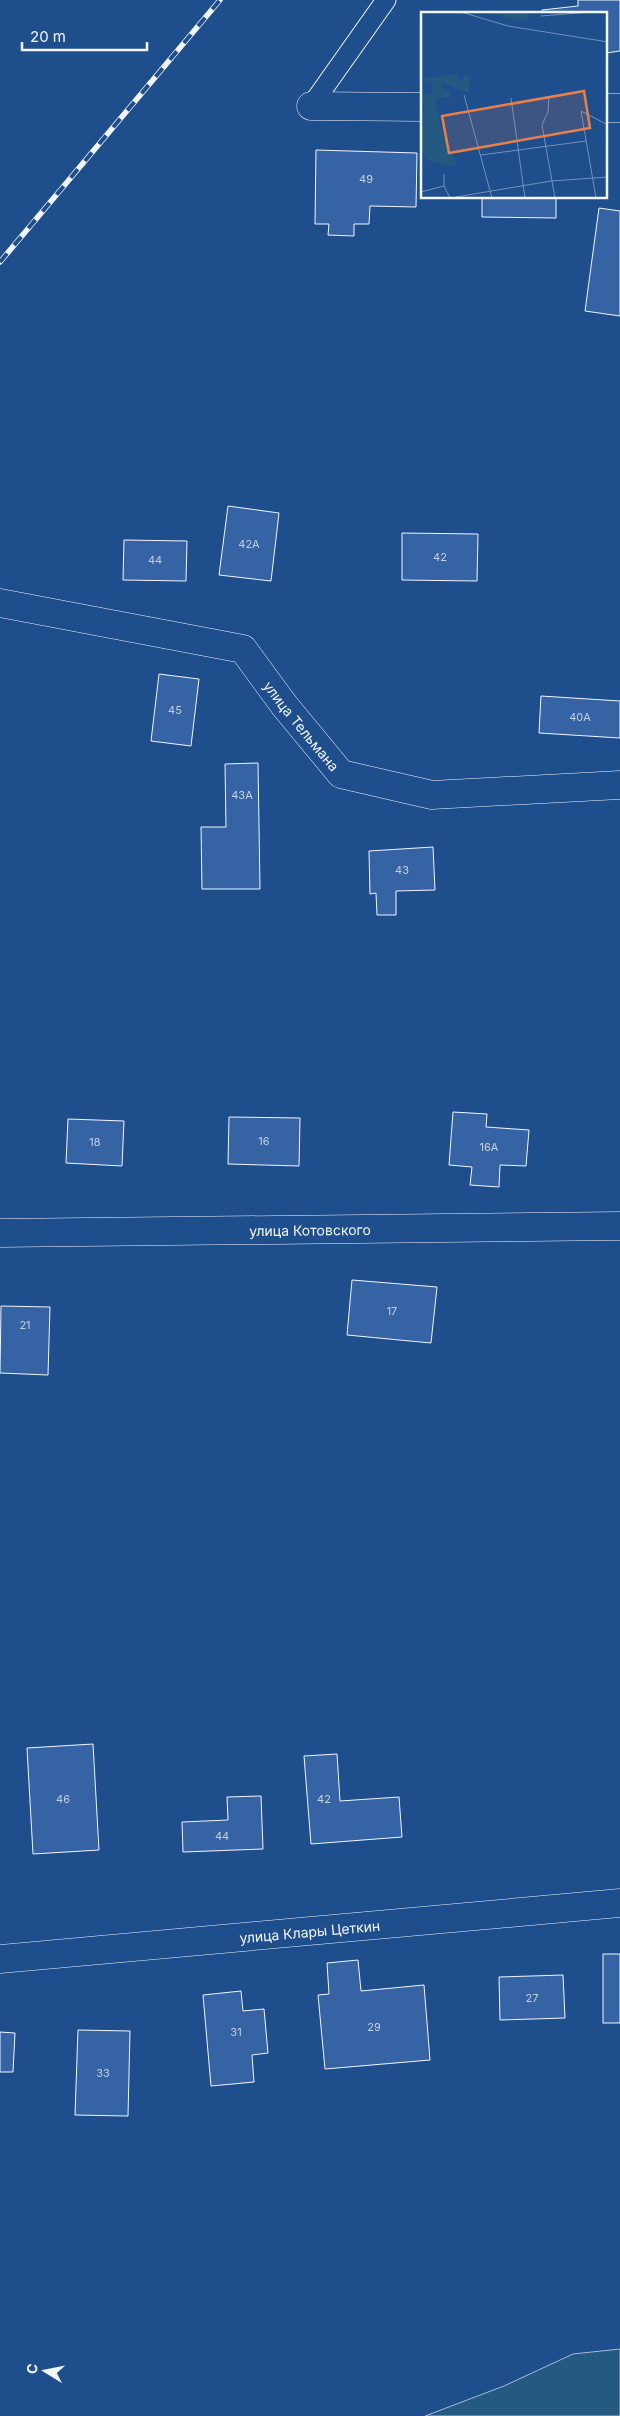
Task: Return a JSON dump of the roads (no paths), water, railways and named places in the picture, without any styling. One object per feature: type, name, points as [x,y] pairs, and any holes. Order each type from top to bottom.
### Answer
[{"type":"street","points":[[311,106],[421,106]]},
{"type":"street","name":"улица Тельмана","points":[[0,603],[243,649],[284,705],[341,774],[432,795],[620,785]]},
{"type":"street","name":"улица Котовского","points":[[0,1233],[620,1226]]},
{"type":"street","name":"улица Клары Цеткин","points":[[0,1959],[620,1903]]},
{"type":"lane","points":[[311,106],[386,0]]},
{"type":"railway","points":[[0,262],[220,0]]}]
